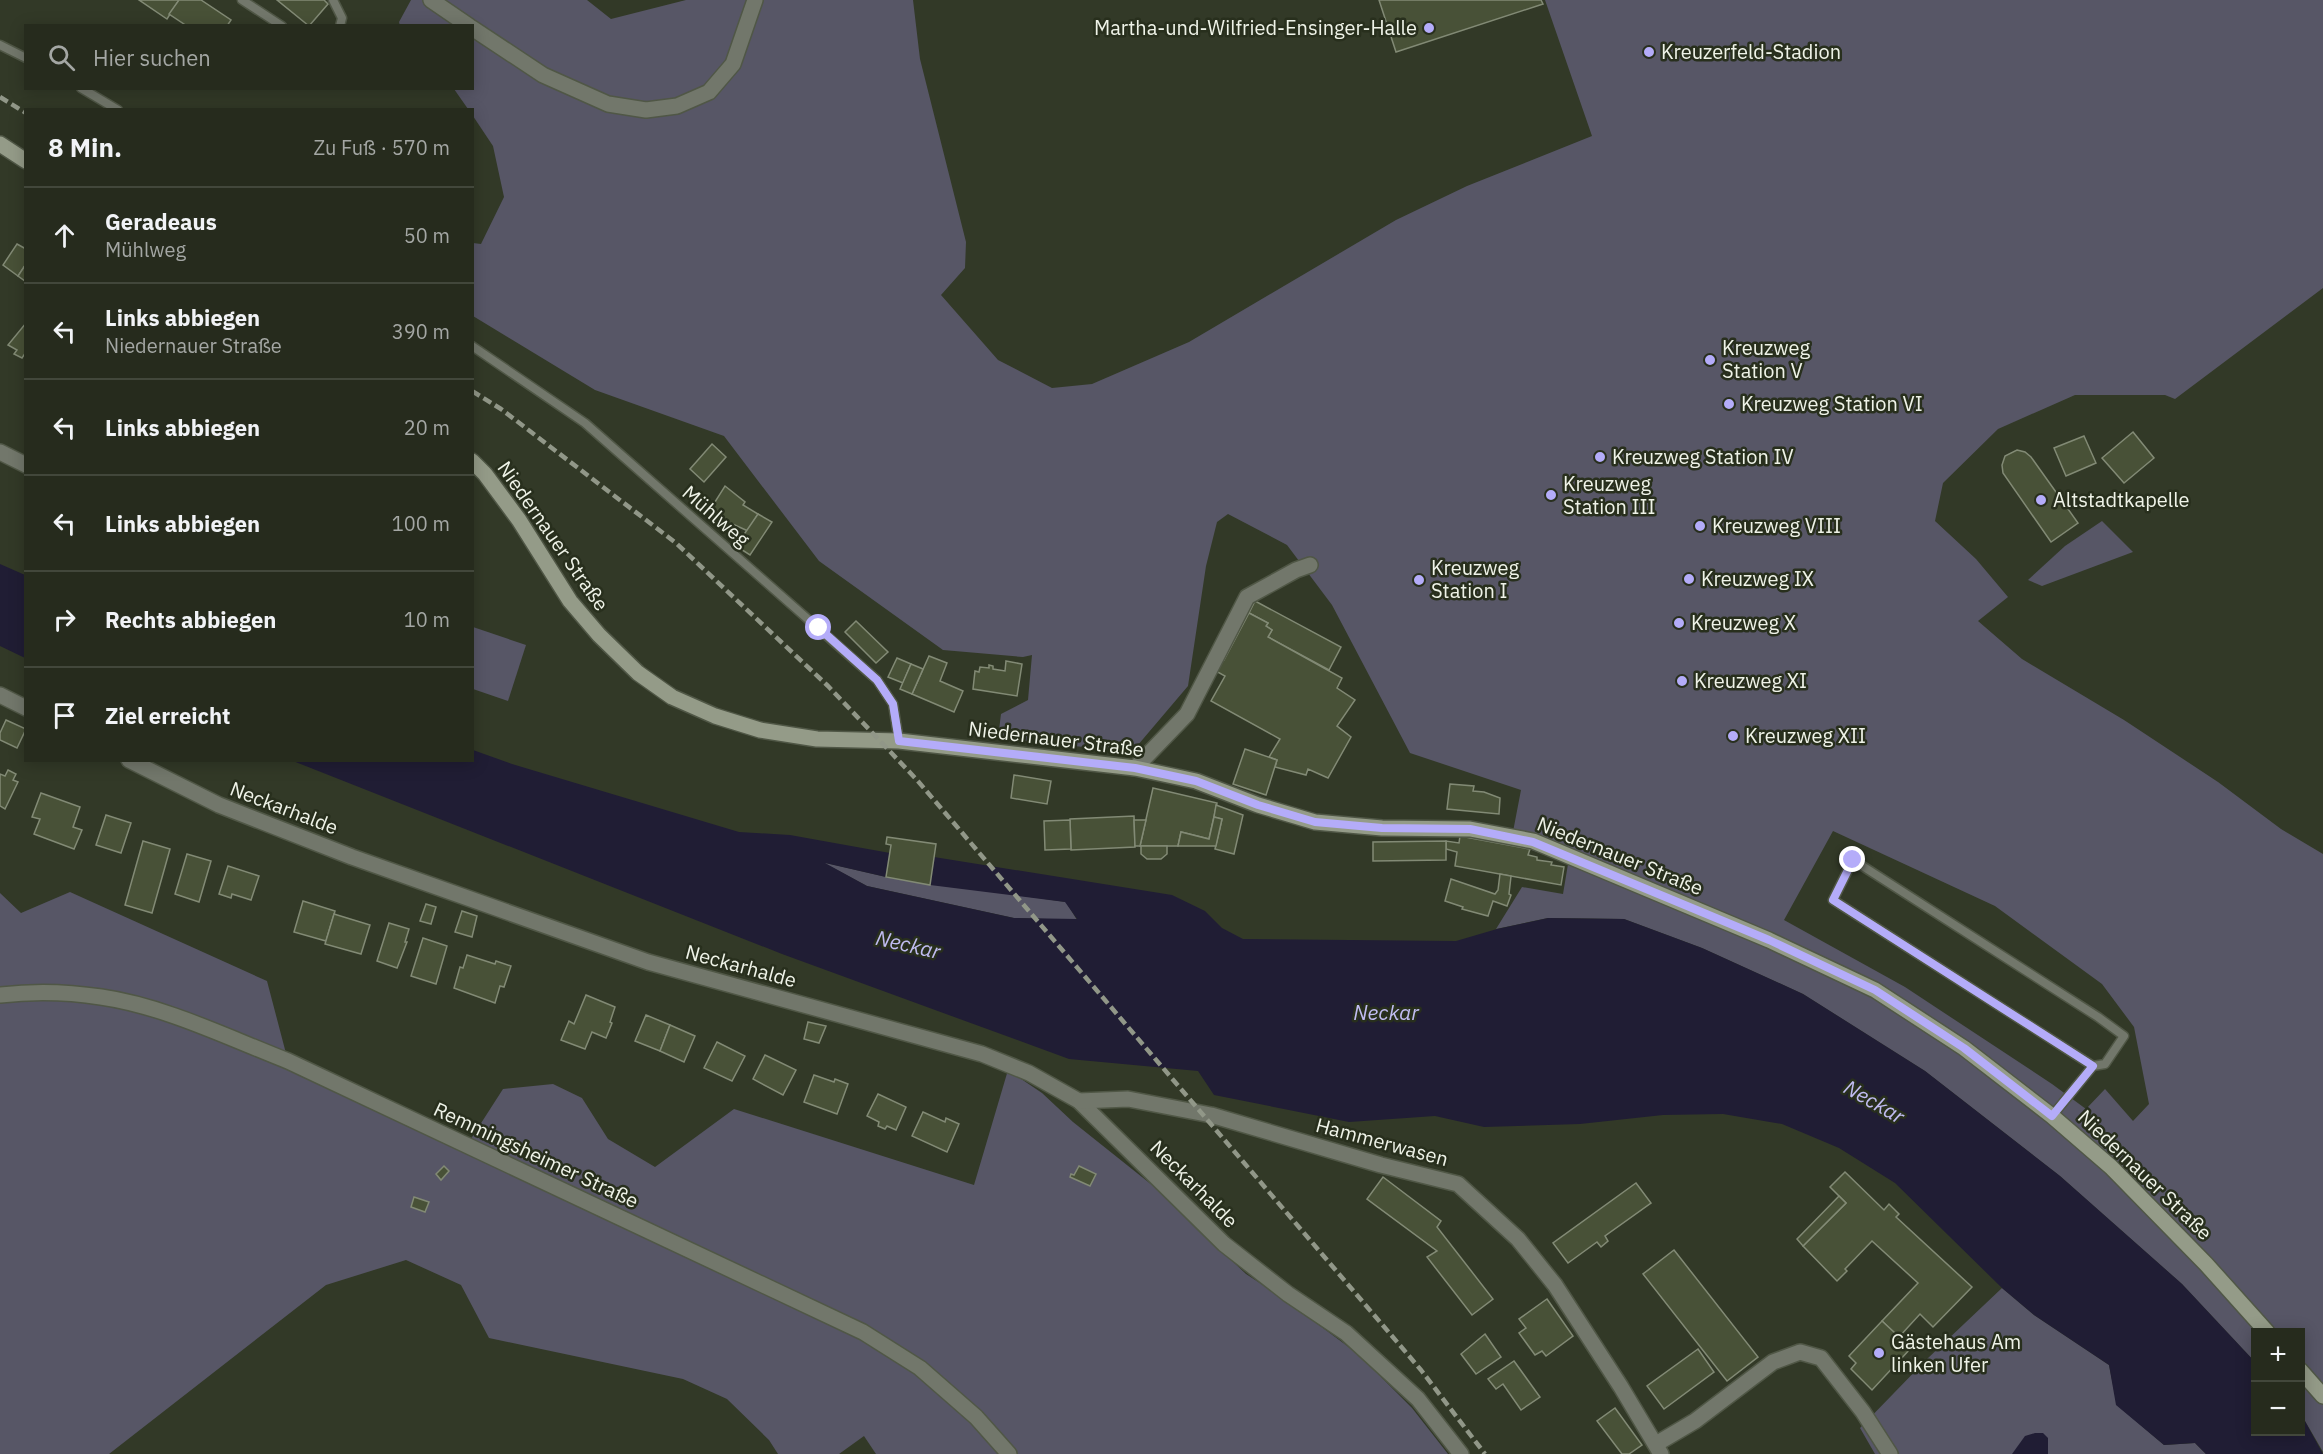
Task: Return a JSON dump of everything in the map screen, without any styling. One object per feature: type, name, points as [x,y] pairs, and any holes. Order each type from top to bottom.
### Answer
[{"type":"main road","points":[[0,144],[24,160]]},
{"type":"main road","name":"Niedernauer Straße","points":[[474,463],[485,474],[519,520],[570,602],[599,635],[638,673],[672,697],[715,716],[760,730],[817,739],[899,741],[1135,768],[1196,781],[1258,805],[1315,822],[1382,828],[1470,829],[1533,842],[1769,940],[1875,990],[1964,1048],[2052,1116],[2111,1167],[2206,1264],[2263,1328]]},
{"type":"main road","points":[[2305,1375],[2323,1396]]},
{"type":"street","points":[[431,0],[467,24]]},
{"type":"street","points":[[474,29],[543,75],[608,104],[645,110],[677,106],[709,92],[733,64],[755,0]]},
{"type":"street","points":[[0,452],[24,464]]},
{"type":"street","points":[[1135,768],[1187,714],[1247,597],[1296,570],[1310,565]]},
{"type":"street","points":[[0,695],[24,707]]},
{"type":"street","name":"Neckarhalde","points":[[133,762],[219,805],[352,857],[648,962],[982,1054],[1029,1073],[1079,1101],[1224,1244],[1288,1294],[1346,1333],[1410,1391],[1461,1454]]},
{"type":"street","name":"Remmingsheimer Straße","points":[[0,994],[69,994],[102,997],[138,1005],[190,1022],[288,1061],[863,1332],[920,1368],[976,1417],[1009,1454]]},
{"type":"street","name":"Hammerwasen","points":[[1079,1101],[1128,1099],[1211,1115],[1381,1165],[1458,1184],[1518,1239],[1555,1285],[1659,1449],[1773,1362],[1800,1352],[1821,1358],[1863,1412],[1890,1454]]},
{"type":"lane","points":[[242,0],[279,24]]},
{"type":"lane","points":[[333,0],[342,18],[340,24]]},
{"type":"lane","points":[[0,45],[24,57]]},
{"type":"lane","points":[[84,90],[115,108]]},
{"type":"lane","name":"Mühlweg","points":[[474,347],[585,423],[877,680],[893,704],[899,741]]},
{"type":"lane","points":[[2052,1116],[2093,1066],[2106,1064],[2124,1036],[1853,860],[1833,900],[2093,1066]]},
{"type":"shaded area","points":[[411,0],[587,0],[611,19],[686,0],[913,0],[920,59],[966,242],[965,268],[941,295],[998,360],[1052,388],[1092,384],[1189,342],[1396,220],[1467,186],[1592,136],[1545,0],[2323,0],[2323,288],[2175,399],[2165,395],[2075,395],[1998,429],[1943,483],[1935,521],[1976,559],[2008,597],[1978,621],[2022,659],[2124,720],[2218,782],[2281,829],[2323,854],[2323,1452],[2305,1421],[2305,1328],[2251,1328],[2251,1358],[2182,1284],[2060,1176],[1925,1071],[1803,994],[1702,948],[1624,919],[1548,918],[1496,929],[1522,887],[1563,894],[1568,864],[1511,842],[1521,790],[1410,753],[1332,605],[1287,545],[1228,514],[1217,522],[1206,566],[1188,686],[1132,752],[998,738],[1001,714],[1028,700],[1032,655],[1023,657],[943,650],[819,561],[724,436],[595,390],[474,317],[474,243],[481,244],[504,197],[493,146],[474,118],[474,108],[467,108],[455,90],[474,90],[474,24],[400,24],[399,22]],"holes":[[[1833,831],[1995,906],[2102,984],[2134,1027],[2149,1104],[2133,1121],[2105,1089],[2086,1109],[1905,987],[1784,920]]]},
{"type":"shaded area","points":[[2102,521],[2133,552],[2042,586],[2028,580],[2065,546]]},
{"type":"shaded area","points":[[474,627],[526,645],[508,701],[474,689]]},
{"type":"shaded area","points":[[822,862],[886,877],[1066,902],[1077,920],[1014,918],[867,886]]},
{"type":"shaded area","points":[[70,892],[267,981],[288,1061],[467,1145],[503,1089],[553,1084],[582,1098],[608,1139],[655,1167],[734,1109],[974,1185],[1008,1070],[1042,1093],[1073,1122],[1152,1185],[1246,1274],[1358,1354],[1412,1408],[1448,1454],[876,1454],[864,1436],[839,1454],[778,1454],[769,1440],[727,1399],[683,1379],[489,1338],[461,1285],[406,1260],[326,1285],[109,1454],[0,1454],[0,893],[21,913]]},
{"type":"shaded area","points":[[2002,1288],[2034,1315],[2109,1365],[2117,1405],[2164,1445],[2195,1443],[2206,1454],[1875,1454],[1860,1428],[1927,1359]]},
{"type":"water","points":[[0,564],[24,575],[24,658],[0,646]]},
{"type":"water","name":"Neckar","points":[[474,750],[512,764],[739,832],[790,835],[890,853],[886,877],[825,863],[867,886],[1014,918],[1077,919],[1065,902],[930,885],[934,857],[1172,895],[1205,911],[1222,928],[1243,939],[1456,941],[1548,918],[1624,919],[1702,948],[1803,994],[1925,1071],[2060,1176],[2182,1284],[2251,1358],[2251,1436],[2305,1436],[2305,1421],[2323,1454],[2206,1454],[2195,1443],[2164,1445],[2116,1405],[2109,1365],[2034,1315],[2002,1288],[1895,1183],[1839,1148],[1782,1124],[1723,1114],[1663,1115],[1580,1124],[1484,1127],[1435,1116],[1349,1122],[1214,1095],[1198,1071],[1069,1059],[782,954],[296,762],[474,762]]},
{"type":"water","points":[[2043,1433],[2048,1438],[2048,1454],[2012,1454],[2025,1436]]},
{"type":"building","points":[[139,0],[179,0],[167,19]]},
{"type":"building","points":[[179,0],[201,0],[231,20],[228,24],[184,24],[169,14]]},
{"type":"building","points":[[277,0],[324,0],[328,4],[311,24],[307,24]]},
{"type":"building","name":"Martha-und-Wilfried-Ensinger-Halle","points":[[1379,0],[1541,0],[1543,4],[1396,52]]},
{"type":"building","points":[[17,244],[24,248],[24,267],[18,276],[3,265]]},
{"type":"building","points":[[24,267],[24,280],[18,276]]},
{"type":"building","points":[[24,325],[24,355],[22,358],[14,354],[17,350],[8,345]]},
{"type":"building","points":[[2133,432],[2154,458],[2124,483],[2102,458]]},
{"type":"building","points":[[2084,436],[2096,463],[2066,476],[2054,448]]},
{"type":"building","points":[[712,444],[726,457],[704,482],[690,469]]},
{"type":"building","name":"Altstadtkapelle","points":[[2017,450],[2031,457],[2078,523],[2051,542],[2003,473],[2002,465],[2005,456]]},
{"type":"building","points":[[725,486],[745,502],[743,505],[758,514],[748,531],[708,513]]},
{"type":"building","points":[[758,514],[772,522],[750,555],[736,546]]},
{"type":"building","points":[[1255,601],[1341,647],[1329,670],[1268,637],[1272,630],[1266,626],[1268,623],[1249,613]]},
{"type":"building","points":[[1249,613],[1268,623],[1266,626],[1272,630],[1268,637],[1342,678],[1337,688],[1355,700],[1337,726],[1351,737],[1328,778],[1308,769],[1306,775],[1275,767],[1277,760],[1269,757],[1280,739],[1211,701],[1225,676],[1214,670],[1221,658],[1224,660]]},
{"type":"building","points":[[856,621],[888,652],[876,663],[845,632]]},
{"type":"building","points":[[929,656],[947,663],[940,681],[963,691],[954,712],[912,694]]},
{"type":"building","points":[[897,658],[911,664],[903,683],[888,677]]},
{"type":"building","points":[[1006,661],[1022,664],[1017,696],[973,689],[975,671],[979,672],[980,667],[989,668],[989,665],[993,666],[993,669],[1005,671]]},
{"type":"building","points":[[911,664],[923,669],[912,694],[900,689]]},
{"type":"building","points":[[6,720],[24,728],[17,748],[0,740],[0,733]]},
{"type":"building","points":[[1245,749],[1277,760],[1266,795],[1233,784]]},
{"type":"building","points":[[8,770],[16,774],[13,780],[18,782],[5,809],[0,806],[0,774],[5,776]]},
{"type":"building","points":[[1014,775],[1051,781],[1047,804],[1011,798]]},
{"type":"building","points":[[1450,784],[1474,786],[1473,791],[1500,798],[1499,814],[1447,809]]},
{"type":"building","points":[[1153,788],[1217,803],[1209,839],[1181,832],[1178,846],[1140,846]]},
{"type":"building","points":[[41,793],[80,807],[73,827],[82,830],[74,849],[34,834],[40,819],[32,817]]},
{"type":"building","points":[[1216,805],[1243,815],[1234,854],[1215,849],[1222,819],[1214,817]]},
{"type":"building","points":[[106,815],[131,823],[121,853],[96,845]]},
{"type":"building","points":[[1134,816],[1135,847],[1071,850],[1070,819]]},
{"type":"building","points":[[1214,817],[1222,819],[1216,846],[1178,846],[1181,832],[1209,839]]},
{"type":"building","points":[[1070,820],[1071,849],[1045,850],[1044,821]]},
{"type":"building","points":[[1134,820],[1146,820],[1140,846],[1135,846]]},
{"type":"building","points":[[1460,836],[1530,849],[1528,855],[1537,857],[1537,860],[1552,862],[1551,865],[1564,867],[1561,885],[1455,866],[1457,852],[1446,849],[1446,841],[1459,843]]},
{"type":"building","points":[[887,837],[936,844],[930,885],[886,877],[891,845],[886,844]]},
{"type":"building","points":[[143,841],[170,849],[152,913],[125,905]]},
{"type":"building","points":[[1446,841],[1446,860],[1373,861],[1373,842]]},
{"type":"building","points":[[1141,846],[1167,846],[1167,854],[1161,859],[1147,859],[1141,854]]},
{"type":"building","points":[[187,854],[211,861],[199,902],[175,894]]},
{"type":"building","points":[[228,866],[259,876],[251,900],[232,894],[231,898],[219,894]]},
{"type":"building","points":[[1500,874],[1511,876],[1509,894],[1511,895],[1507,906],[1493,901],[1488,916],[1462,909],[1463,907],[1445,901],[1451,879],[1495,894],[1498,890]]},
{"type":"building","points":[[303,901],[335,911],[326,941],[294,932]]},
{"type":"building","points":[[426,904],[436,907],[431,924],[420,921]]},
{"type":"building","points":[[462,911],[477,916],[472,937],[455,932]]},
{"type":"building","points":[[334,914],[370,925],[361,954],[325,944]]},
{"type":"building","points":[[389,923],[409,929],[405,942],[407,942],[397,968],[377,961]]},
{"type":"building","points":[[423,938],[447,946],[436,984],[411,976]]},
{"type":"building","points":[[467,955],[495,964],[496,961],[511,966],[504,987],[500,986],[495,1003],[454,988],[460,967],[463,968]]},
{"type":"building","points":[[586,995],[615,1007],[606,1038],[592,1032],[585,1049],[561,1040],[569,1021],[574,1024]]},
{"type":"building","points":[[646,1015],[670,1025],[660,1051],[635,1041]]},
{"type":"building","points":[[808,1022],[826,1026],[819,1043],[804,1039]]},
{"type":"building","points":[[670,1025],[695,1036],[684,1062],[660,1051]]},
{"type":"building","points":[[717,1042],[745,1056],[732,1081],[704,1068]]},
{"type":"building","points":[[765,1055],[796,1070],[783,1095],[753,1079]]},
{"type":"building","points":[[814,1075],[848,1084],[837,1114],[804,1102]]},
{"type":"building","points":[[878,1094],[906,1107],[896,1130],[887,1126],[885,1129],[878,1126],[879,1122],[867,1116]]},
{"type":"building","points":[[923,1112],[945,1122],[946,1118],[959,1124],[947,1152],[912,1136]]},
{"type":"building","points":[[444,1166],[449,1171],[441,1180],[436,1174]]},
{"type":"building","points":[[1079,1166],[1096,1174],[1090,1186],[1070,1177],[1071,1174],[1074,1175]]},
{"type":"building","points":[[1845,1172],[1884,1210],[1889,1204],[1899,1214],[1896,1217],[1972,1287],[1933,1327],[1920,1314],[1899,1337],[1882,1321],[1918,1283],[1872,1241],[1845,1269],[1847,1271],[1837,1281],[1803,1246],[1846,1203],[1830,1187]]},
{"type":"building","points":[[1383,1177],[1441,1221],[1437,1227],[1493,1299],[1472,1315],[1427,1257],[1437,1251],[1367,1199]]},
{"type":"building","points":[[1636,1183],[1651,1203],[1605,1236],[1608,1241],[1601,1247],[1597,1242],[1568,1263],[1553,1243]]},
{"type":"building","points":[[1839,1196],[1846,1203],[1803,1246],[1797,1239]]},
{"type":"building","points":[[414,1197],[429,1202],[425,1212],[411,1207]]},
{"type":"building","points":[[2203,1229],[2208,1235],[2203,1240],[2198,1233]]},
{"type":"building","points":[[1674,1250],[1758,1357],[1727,1381],[1643,1274]]},
{"type":"building","points":[[1547,1299],[1573,1336],[1546,1356],[1542,1351],[1535,1355],[1519,1333],[1526,1328],[1519,1319]]},
{"type":"building","name":"Gästehaus Am linken Ufer","points":[[1882,1321],[1911,1348],[1872,1390],[1851,1369],[1856,1363],[1849,1356]]},
{"type":"building","points":[[1485,1334],[1501,1357],[1476,1374],[1461,1354]]},
{"type":"building","points":[[1698,1349],[1714,1372],[1664,1409],[1647,1386]]},
{"type":"building","points":[[1514,1361],[1540,1397],[1521,1410],[1503,1384],[1496,1389],[1488,1379]]},
{"type":"building","points":[[1615,1408],[1642,1445],[1629,1454],[1622,1454],[1597,1421]]},
{"type":"railway","points":[[0,97],[24,112]]},
{"type":"railway","points":[[474,392],[501,409],[676,543],[828,686],[917,780],[1421,1370],[1485,1454]]},
{"type":"place","name":"Martha-und-Wilfried-Ensinger-Halle","points":[[1429,28]]},
{"type":"place","name":"Kreuzerfeld-Stadion","points":[[1649,52]]},
{"type":"place","name":"Kreuzweg Station V","points":[[1710,360]]},
{"type":"place","name":"Kreuzweg Station VI","points":[[1729,404]]},
{"type":"place","name":"Kreuzweg Station IV","points":[[1600,457]]},
{"type":"place","name":"Kreuzweg Station III","points":[[1551,495]]},
{"type":"place","name":"Altstadtkapelle","points":[[2041,500]]},
{"type":"place","name":"Kreuzweg VIII","points":[[1700,526]]},
{"type":"place","name":"Kreuzweg IX","points":[[1689,579]]},
{"type":"place","name":"Kreuzweg Station I","points":[[1419,580]]},
{"type":"place","name":"Kreuzweg X","points":[[1679,623]]},
{"type":"place","name":"Kreuzweg XI","points":[[1682,681]]},
{"type":"place","name":"Kreuzweg XII","points":[[1733,736]]},
{"type":"place","name":"Gästehaus Am linken Ufer","points":[[1879,1353]]},
{"type":"route","points":[[819,628],[877,680],[893,704],[899,741],[1135,768],[1196,781],[1258,805],[1315,822],[1382,828],[1470,829],[1533,842],[1769,940],[1875,990],[1964,1048],[2052,1116],[2093,1066],[1833,900],[1853,860]]}]
